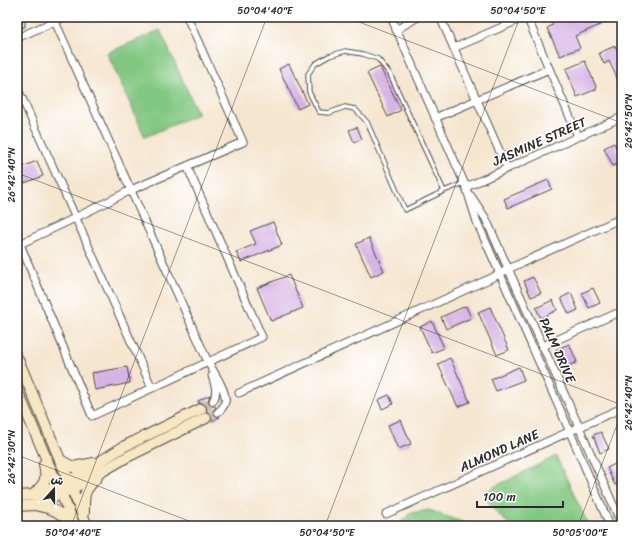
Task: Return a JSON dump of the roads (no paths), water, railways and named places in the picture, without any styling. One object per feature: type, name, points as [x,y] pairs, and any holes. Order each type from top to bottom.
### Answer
[{"type":"main road","points":[[17,357],[85,521]]},
{"type":"main road","points":[[17,390],[74,526]]},
{"type":"main road","points":[[60,460],[73,467],[101,466],[127,457],[161,440],[193,418],[201,409]]},
{"type":"main road","points":[[17,506],[71,485],[101,466],[123,446],[157,430],[193,418],[206,418]]},
{"type":"main road","points":[[34,500],[43,485],[46,475],[39,442]]},
{"type":"main road","points":[[85,521],[84,497],[86,489],[101,466]]},
{"type":"main road","points":[[17,496],[34,500],[54,510],[63,515],[74,526]]},
{"type":"street","points":[[17,38],[54,19],[64,17]]},
{"type":"street","points":[[187,17],[243,142],[187,166],[131,190],[20,244],[92,416],[262,337],[187,166]]},
{"type":"street","name":"PALM DRIVE","points":[[391,17],[465,185],[486,220],[622,526]]},
{"type":"street","points":[[396,30],[418,17]]},
{"type":"street","points":[[440,17],[507,168]]},
{"type":"street","points":[[454,48],[526,17],[578,136]]},
{"type":"street","points":[[54,19],[208,362],[225,394],[226,402],[218,412]]},
{"type":"street","points":[[435,118],[549,69]]},
{"type":"street","points":[[17,87],[152,388]]},
{"type":"street","name":"JASMINE STREET","points":[[465,185],[622,117]]},
{"type":"street","name":"PALM DRIVE","points":[[465,185],[476,222],[570,432],[610,526]]},
{"type":"street","points":[[239,393],[622,218]]},
{"type":"street","points":[[543,346],[622,311]]},
{"type":"street","points":[[208,362],[216,390],[213,401]]},
{"type":"street","name":"ALMOND LANE","points":[[386,514],[622,408]]},
{"type":"street","points":[[157,430],[161,440]]},
{"type":"lane","points":[[444,191],[390,74],[378,59],[363,54],[345,51],[328,56],[315,64],[308,74],[309,92],[319,112],[329,113],[345,107],[355,109],[367,122],[405,210],[444,191],[465,185]]},
{"type":"tunnel","points":[[201,409],[213,401]]},
{"type":"tunnel","points":[[206,418],[218,412]]}]
